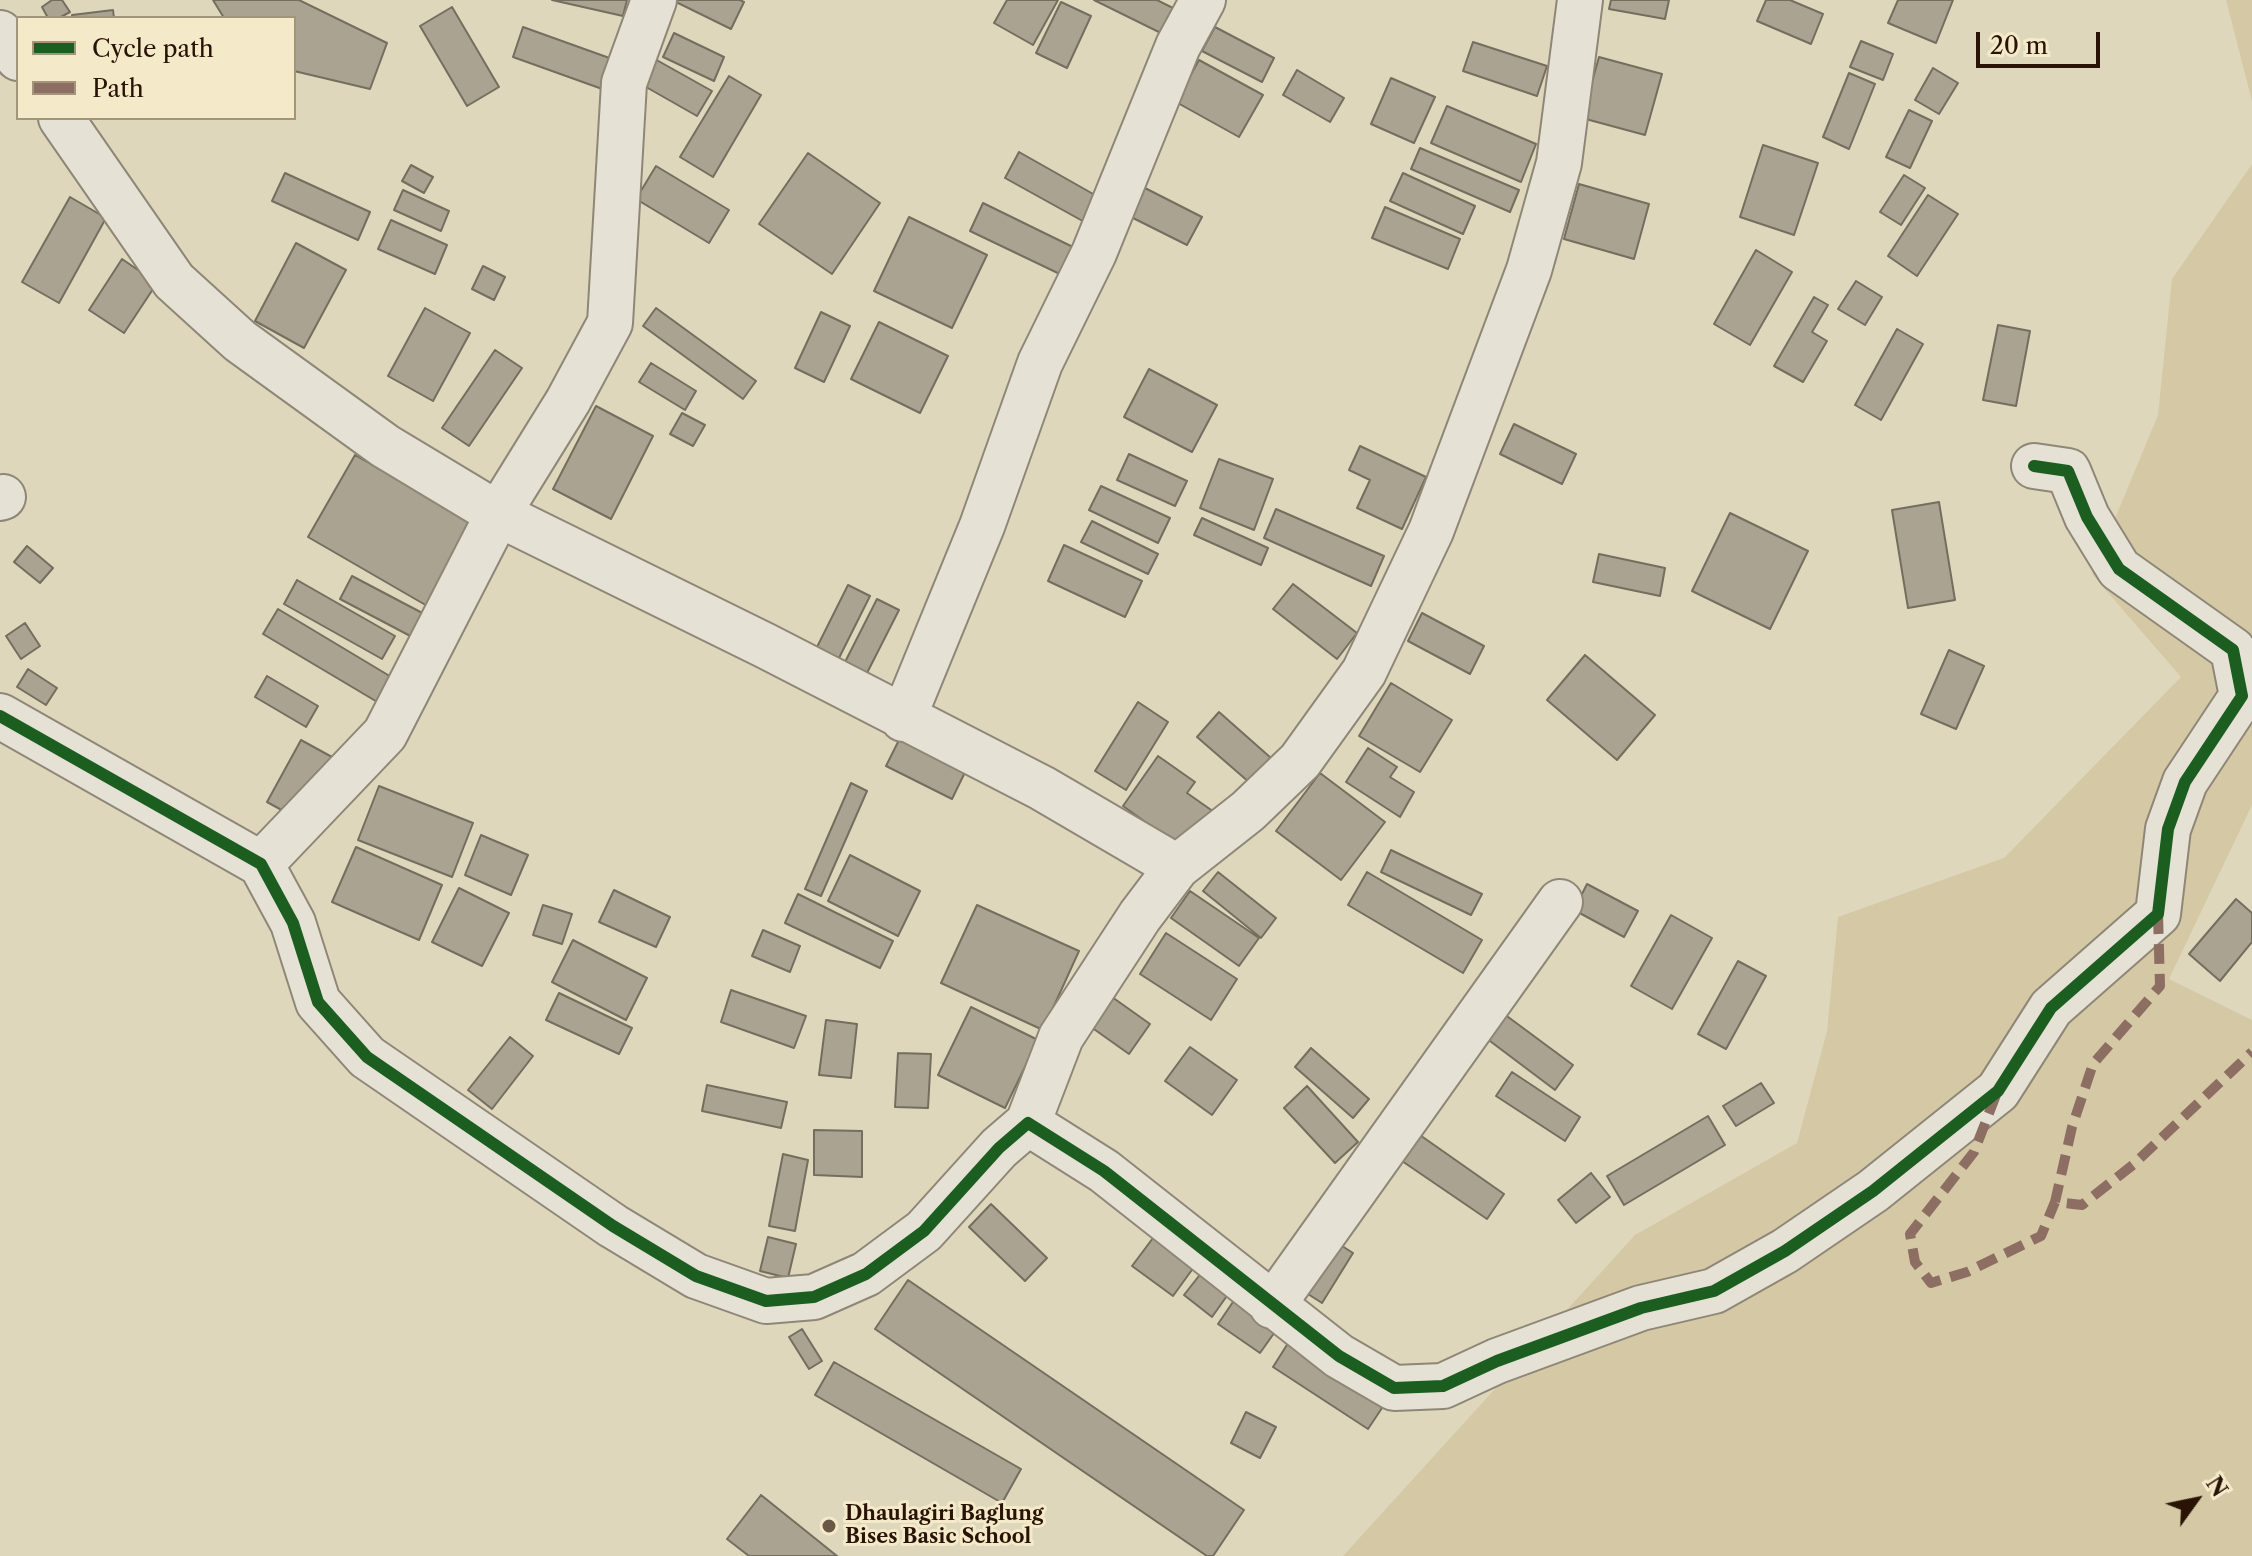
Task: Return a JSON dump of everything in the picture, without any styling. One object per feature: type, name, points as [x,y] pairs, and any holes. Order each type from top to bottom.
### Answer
[{"type":"street","points":[[261,864],[385,734],[498,514],[568,401],[610,323],[624,83],[654,0]]},
{"type":"street","points":[[903,719],[982,526],[1040,363],[1094,253],[1178,46],[1203,0]]},
{"type":"street","points":[[0,716],[261,864],[293,923],[318,1002],[367,1057],[613,1226],[696,1276],[766,1301],[814,1297],[866,1274],[924,1231],[999,1148],[1028,1123],[1061,1037],[1098,975],[1177,867],[1248,811],[1300,761],[1364,672],[1431,531],[1524,284],[1559,163],[1580,0]]},
{"type":"street","points":[[0,33],[16,55]]},
{"type":"street","points":[[62,120],[174,281],[240,341],[385,446],[498,514],[766,646],[1042,788],[1177,867]]},
{"type":"street","points":[[1028,1123],[1104,1171],[1339,1356],[1394,1388],[1443,1386],[1497,1361],[1613,1318],[1714,1291],[1785,1251],[1873,1191],[1998,1091],[2051,1008],[2158,914],[2168,829],[2185,782],[2242,696],[2233,650],[2119,569],[2087,517],[2068,471],[2034,466]]},
{"type":"street","points":[[1272,1306],[1560,902]]},
{"type":"shaded area","points":[[2226,0],[2252,0],[2252,101]]},
{"type":"shaded area","points":[[2252,164],[2252,805],[2169,979],[2252,1020],[2252,1556],[1343,1556],[1635,1235],[1797,1143],[1827,1031],[1838,917],[2004,858],[2181,677],[2092,574],[2158,415],[2172,279]]},
{"type":"building","points":[[52,0],[62,0],[70,12],[63,16],[47,16],[42,7]]},
{"type":"building","points":[[213,0],[299,0],[387,43],[370,89],[296,71],[296,16],[223,16]]},
{"type":"building","points":[[552,0],[627,0],[623,16]]},
{"type":"building","points":[[672,0],[740,0],[744,2],[731,29]]},
{"type":"building","points":[[1007,0],[1058,0],[1033,45],[994,23]]},
{"type":"building","points":[[1094,0],[1157,0],[1185,14],[1173,39]]},
{"type":"building","points":[[1611,0],[1669,0],[1665,19],[1609,9]]},
{"type":"building","points":[[1766,0],[1790,0],[1823,14],[1811,44],[1757,21]]},
{"type":"building","points":[[1898,0],[1953,0],[1936,43],[1888,23]]},
{"type":"building","points":[[1061,2],[1091,16],[1067,68],[1036,53]]},
{"type":"building","points":[[452,7],[499,87],[467,106],[420,26]]},
{"type":"building","points":[[113,10],[114,16],[72,16]]},
{"type":"building","points":[[523,27],[615,60],[605,90],[513,57]]},
{"type":"building","points":[[1215,27],[1274,58],[1262,82],[1202,51]]},
{"type":"building","points":[[674,33],[724,57],[714,81],[663,57]]},
{"type":"building","points":[[1861,41],[1893,54],[1883,80],[1850,67]]},
{"type":"building","points":[[1473,42],[1547,66],[1537,96],[1463,71]]},
{"type":"building","points":[[1599,57],[1662,74],[1645,135],[1582,118]]},
{"type":"building","points":[[653,58],[712,91],[697,116],[639,83]]},
{"type":"building","points":[[1199,60],[1263,95],[1239,137],[1176,102]]},
{"type":"building","points":[[1933,68],[1958,83],[1939,114],[1915,100]]},
{"type":"building","points":[[1297,70],[1344,98],[1330,122],[1283,95]]},
{"type":"building","points":[[1849,73],[1875,84],[1849,149],[1823,137]]},
{"type":"building","points":[[729,76],[761,95],[713,177],[680,157]]},
{"type":"building","points":[[1391,78],[1435,97],[1414,143],[1371,124]]},
{"type":"building","points":[[1447,106],[1536,144],[1521,182],[1431,143]]},
{"type":"building","points":[[1909,110],[1932,121],[1910,168],[1886,157]]},
{"type":"building","points":[[1763,145],[1818,163],[1794,235],[1740,217]]},
{"type":"building","points":[[1420,148],[1519,190],[1510,212],[1411,169]]},
{"type":"building","points":[[1019,152],[1102,199],[1088,224],[1005,178]]},
{"type":"building","points":[[808,153],[880,203],[832,274],[759,224]]},
{"type":"building","points":[[411,165],[433,177],[424,193],[402,181]]},
{"type":"building","points":[[656,166],[729,210],[709,243],[636,199]]},
{"type":"building","points":[[285,173],[370,212],[358,240],[272,201]]},
{"type":"building","points":[[1403,173],[1475,206],[1463,234],[1390,201]]},
{"type":"building","points":[[1904,175],[1925,188],[1901,225],[1880,212]]},
{"type":"building","points":[[1579,184],[1649,204],[1634,259],[1564,239]]},
{"type":"building","points":[[1143,187],[1202,217],[1187,245],[1129,216]]},
{"type":"building","points":[[403,190],[449,211],[441,231],[394,210]]},
{"type":"building","points":[[1928,195],[1958,214],[1917,276],[1888,256]]},
{"type":"building","points":[[70,197],[106,218],[59,303],[22,282]]},
{"type":"building","points":[[983,203],[1077,249],[1064,276],[970,231]]},
{"type":"building","points":[[1385,207],[1460,239],[1448,269],[1372,238]]},
{"type":"building","points":[[909,217],[987,255],[952,328],[874,291]]},
{"type":"building","points":[[391,220],[447,245],[435,274],[378,249]]},
{"type":"building","points":[[296,243],[346,270],[304,348],[255,321]]},
{"type":"building","points":[[1756,250],[1792,272],[1750,345],[1714,324]]},
{"type":"building","points":[[122,259],[157,283],[124,333],[89,310]]},
{"type":"building","points":[[483,266],[505,277],[494,300],[472,289]]},
{"type":"building","points":[[1856,281],[1882,297],[1865,325],[1838,309]]},
{"type":"building","points":[[1814,297],[1828,305],[1812,332],[1827,341],[1803,382],[1774,366]]},
{"type":"building","points":[[425,308],[470,333],[433,401],[388,376]]},
{"type":"building","points":[[656,308],[756,381],[743,399],[643,326]]},
{"type":"building","points":[[821,312],[850,326],[824,382],[795,368]]},
{"type":"building","points":[[879,322],[948,356],[920,413],[851,379]]},
{"type":"building","points":[[1998,325],[2030,331],[2016,406],[1983,400]]},
{"type":"building","points":[[1897,329],[1923,344],[1881,420],[1855,405]]},
{"type":"building","points":[[495,350],[522,368],[469,446],[442,428]]},
{"type":"building","points":[[651,363],[696,391],[685,410],[639,382]]},
{"type":"building","points":[[1149,369],[1217,405],[1192,452],[1124,417]]},
{"type":"building","points":[[596,406],[653,436],[611,519],[553,489]]},
{"type":"building","points":[[682,413],[705,425],[693,446],[670,434]]},
{"type":"building","points":[[1514,424],[1576,454],[1562,484],[1500,454]]},
{"type":"building","points":[[1360,446],[1426,477],[1402,529],[1357,508],[1370,480],[1349,470]]},
{"type":"building","points":[[1129,454],[1187,481],[1175,506],[1117,480]]},
{"type":"building","points":[[355,455],[476,524],[429,607],[308,537]]},
{"type":"building","points":[[1219,459],[1273,479],[1254,530],[1200,508]]},
{"type":"building","points":[[1101,486],[1170,518],[1158,543],[1089,510]]},
{"type":"building","points":[[1939,502],[1955,600],[1908,608],[1892,510]]},
{"type":"building","points":[[1276,509],[1384,556],[1371,586],[1264,538]]},
{"type":"building","points":[[1730,513],[1808,551],[1770,629],[1692,591]]},
{"type":"building","points":[[1202,518],[1268,548],[1261,565],[1194,535]]},
{"type":"building","points":[[1092,521],[1158,554],[1148,574],[1081,542]]},
{"type":"building","points":[[1064,545],[1142,581],[1125,617],[1048,581]]},
{"type":"building","points":[[27,546],[53,568],[40,583],[14,562]]},
{"type":"building","points":[[1599,554],[1665,568],[1660,596],[1593,582]]},
{"type":"building","points":[[352,576],[428,616],[416,639],[340,599]]},
{"type":"building","points":[[297,580],[395,636],[382,659],[284,604]]},
{"type":"building","points":[[1293,584],[1357,633],[1337,659],[1273,609]]},
{"type":"building","points":[[848,585],[870,596],[836,664],[814,653]]},
{"type":"building","points":[[877,599],[899,610],[866,675],[844,664]]},
{"type":"building","points":[[278,609],[393,678],[379,703],[263,634]]},
{"type":"building","points":[[1422,613],[1484,646],[1470,674],[1408,641]]},
{"type":"building","points":[[25,623],[40,646],[21,659],[6,636]]},
{"type":"building","points":[[1949,650],[1984,666],[1956,729],[1921,714]]},
{"type":"building","points":[[1585,655],[1655,715],[1617,760],[1547,700]]},
{"type":"building","points":[[28,669],[57,688],[46,705],[17,687]]},
{"type":"building","points":[[267,676],[318,706],[306,727],[255,697]]},
{"type":"building","points":[[1391,683],[1452,720],[1420,772],[1359,736]]},
{"type":"building","points":[[1138,702],[1168,722],[1126,790],[1095,771]]},
{"type":"building","points":[[1219,712],[1271,758],[1250,783],[1197,737]]},
{"type":"building","points":[[904,730],[970,762],[952,799],[886,766]]},
{"type":"building","points":[[301,740],[332,757],[298,819],[267,802]]},
{"type":"building","points":[[1368,748],[1397,767],[1390,777],[1414,792],[1400,817],[1346,782]]},
{"type":"building","points":[[1158,756],[1195,782],[1187,793],[1214,812],[1186,851],[1123,806]]},
{"type":"building","points":[[1320,773],[1385,822],[1341,880],[1276,831]]},
{"type":"building","points":[[851,783],[867,791],[821,896],[805,889]]},
{"type":"building","points":[[379,786],[473,823],[452,877],[358,840]]},
{"type":"building","points":[[481,835],[528,855],[511,895],[465,875]]},
{"type":"building","points":[[356,847],[442,885],[419,940],[332,902]]},
{"type":"building","points":[[1391,850],[1482,894],[1471,915],[1381,872]]},
{"type":"building","points":[[850,855],[920,891],[898,936],[828,901]]},
{"type":"building","points":[[1218,872],[1276,918],[1261,938],[1203,891]]},
{"type":"building","points":[[1367,872],[1482,940],[1463,973],[1348,905]]},
{"type":"building","points":[[1587,884],[1638,911],[1624,937],[1574,910]]},
{"type":"building","points":[[459,888],[509,913],[482,966],[432,942]]},
{"type":"building","points":[[614,890],[670,917],[656,947],[599,922]]},
{"type":"building","points":[[1190,891],[1259,938],[1239,966],[1171,918]]},
{"type":"building","points":[[798,894],[893,941],[880,968],[785,923]]},
{"type":"building","points":[[2236,899],[2252,913],[2252,942],[2220,981],[2189,954]]},
{"type":"building","points":[[543,905],[572,914],[562,944],[533,935]]},
{"type":"building","points":[[977,905],[1079,951],[1043,1030],[941,983]]},
{"type":"building","points":[[1671,915],[1712,938],[1672,1009],[1631,986]]},
{"type":"building","points":[[763,930],[800,946],[790,972],[752,956]]},
{"type":"building","points":[[1166,933],[1237,979],[1211,1020],[1140,974]]},
{"type":"building","points":[[573,940],[647,978],[626,1020],[552,982]]},
{"type":"building","points":[[1738,961],[1766,976],[1726,1049],[1698,1034]]},
{"type":"building","points":[[731,990],[806,1016],[794,1048],[721,1022]]},
{"type":"building","points":[[559,993],[632,1028],[619,1054],[546,1020]]},
{"type":"building","points":[[1112,997],[1150,1024],[1129,1054],[1091,1027]]},
{"type":"building","points":[[971,1007],[1038,1040],[1005,1108],[938,1075]]},
{"type":"building","points":[[1496,1008],[1573,1065],[1555,1090],[1478,1032]]},
{"type":"building","points":[[826,1020],[857,1024],[851,1078],[819,1075]]},
{"type":"building","points":[[510,1037],[533,1056],[492,1109],[468,1090]]},
{"type":"building","points":[[1190,1047],[1237,1080],[1212,1115],[1165,1081]]},
{"type":"building","points":[[1311,1048],[1369,1099],[1353,1118],[1295,1067]]},
{"type":"building","points":[[898,1053],[931,1054],[928,1108],[895,1107]]},
{"type":"building","points":[[1512,1072],[1580,1117],[1565,1141],[1496,1096]]},
{"type":"building","points":[[1761,1083],[1774,1103],[1736,1126],[1723,1106]]},
{"type":"building","points":[[707,1085],[787,1102],[781,1128],[702,1111]]},
{"type":"building","points":[[1307,1086],[1358,1142],[1335,1163],[1284,1108]]},
{"type":"building","points":[[1708,1116],[1725,1145],[1624,1205],[1607,1176]]},
{"type":"building","points":[[814,1130],[862,1131],[862,1177],[814,1175]]},
{"type":"building","points":[[1417,1133],[1504,1194],[1487,1219],[1399,1159]]},
{"type":"building","points":[[783,1154],[808,1160],[795,1231],[769,1226]]},
{"type":"building","points":[[1591,1173],[1610,1197],[1576,1223],[1558,1200]]},
{"type":"building","points":[[991,1204],[1047,1258],[1025,1281],[969,1227]]},
{"type":"building","points":[[768,1237],[796,1244],[788,1278],[760,1271]]},
{"type":"building","points":[[1328,1237],[1353,1253],[1322,1303],[1297,1287]]},
{"type":"building","points":[[1153,1238],[1194,1267],[1173,1296],[1132,1266]]},
{"type":"building","points":[[1202,1272],[1229,1293],[1212,1317],[1184,1295]]},
{"type":"building","points":[[908,1280],[1244,1510],[1213,1556],[1207,1556],[875,1329]]},
{"type":"building","points":[[1235,1299],[1277,1329],[1260,1353],[1218,1324]]},
{"type":"building","points":[[802,1329],[822,1361],[809,1369],[789,1337]]},
{"type":"building","points":[[1290,1340],[1386,1402],[1368,1429],[1273,1367]]},
{"type":"building","points":[[834,1362],[1021,1469],[1002,1503],[815,1395]]},
{"type":"building","points":[[1246,1412],[1276,1427],[1260,1458],[1231,1443]]},
{"type":"building","points":[[761,1495],[837,1556],[749,1556],[727,1539]]},
{"type":"marked path","points":[[2158,914],[2160,986],[2093,1064],[2072,1127],[2055,1202],[2082,1205],[2134,1164],[2252,1052]]},
{"type":"marked path","points":[[1996,1095],[1974,1152],[1910,1234],[1915,1262],[1931,1283],[1967,1272],[2041,1236],[2055,1202]]},
{"type":"cycle path","points":[[0,716],[261,864],[293,923],[318,1002],[367,1057],[613,1226],[696,1276],[766,1301],[814,1297],[866,1274],[924,1231],[999,1148],[1028,1123],[1104,1171],[1339,1356],[1394,1388],[1443,1386],[1497,1361],[1641,1308],[1714,1291],[1785,1251],[1873,1191],[1998,1091],[2051,1008],[2158,914],[2168,829],[2185,782],[2242,696],[2233,650],[2119,569],[2087,517],[2068,471],[2034,466]]},
{"type":"place","name":"Dhaulagiri Baglung Bises Basic School","points":[[829,1526]]}]
